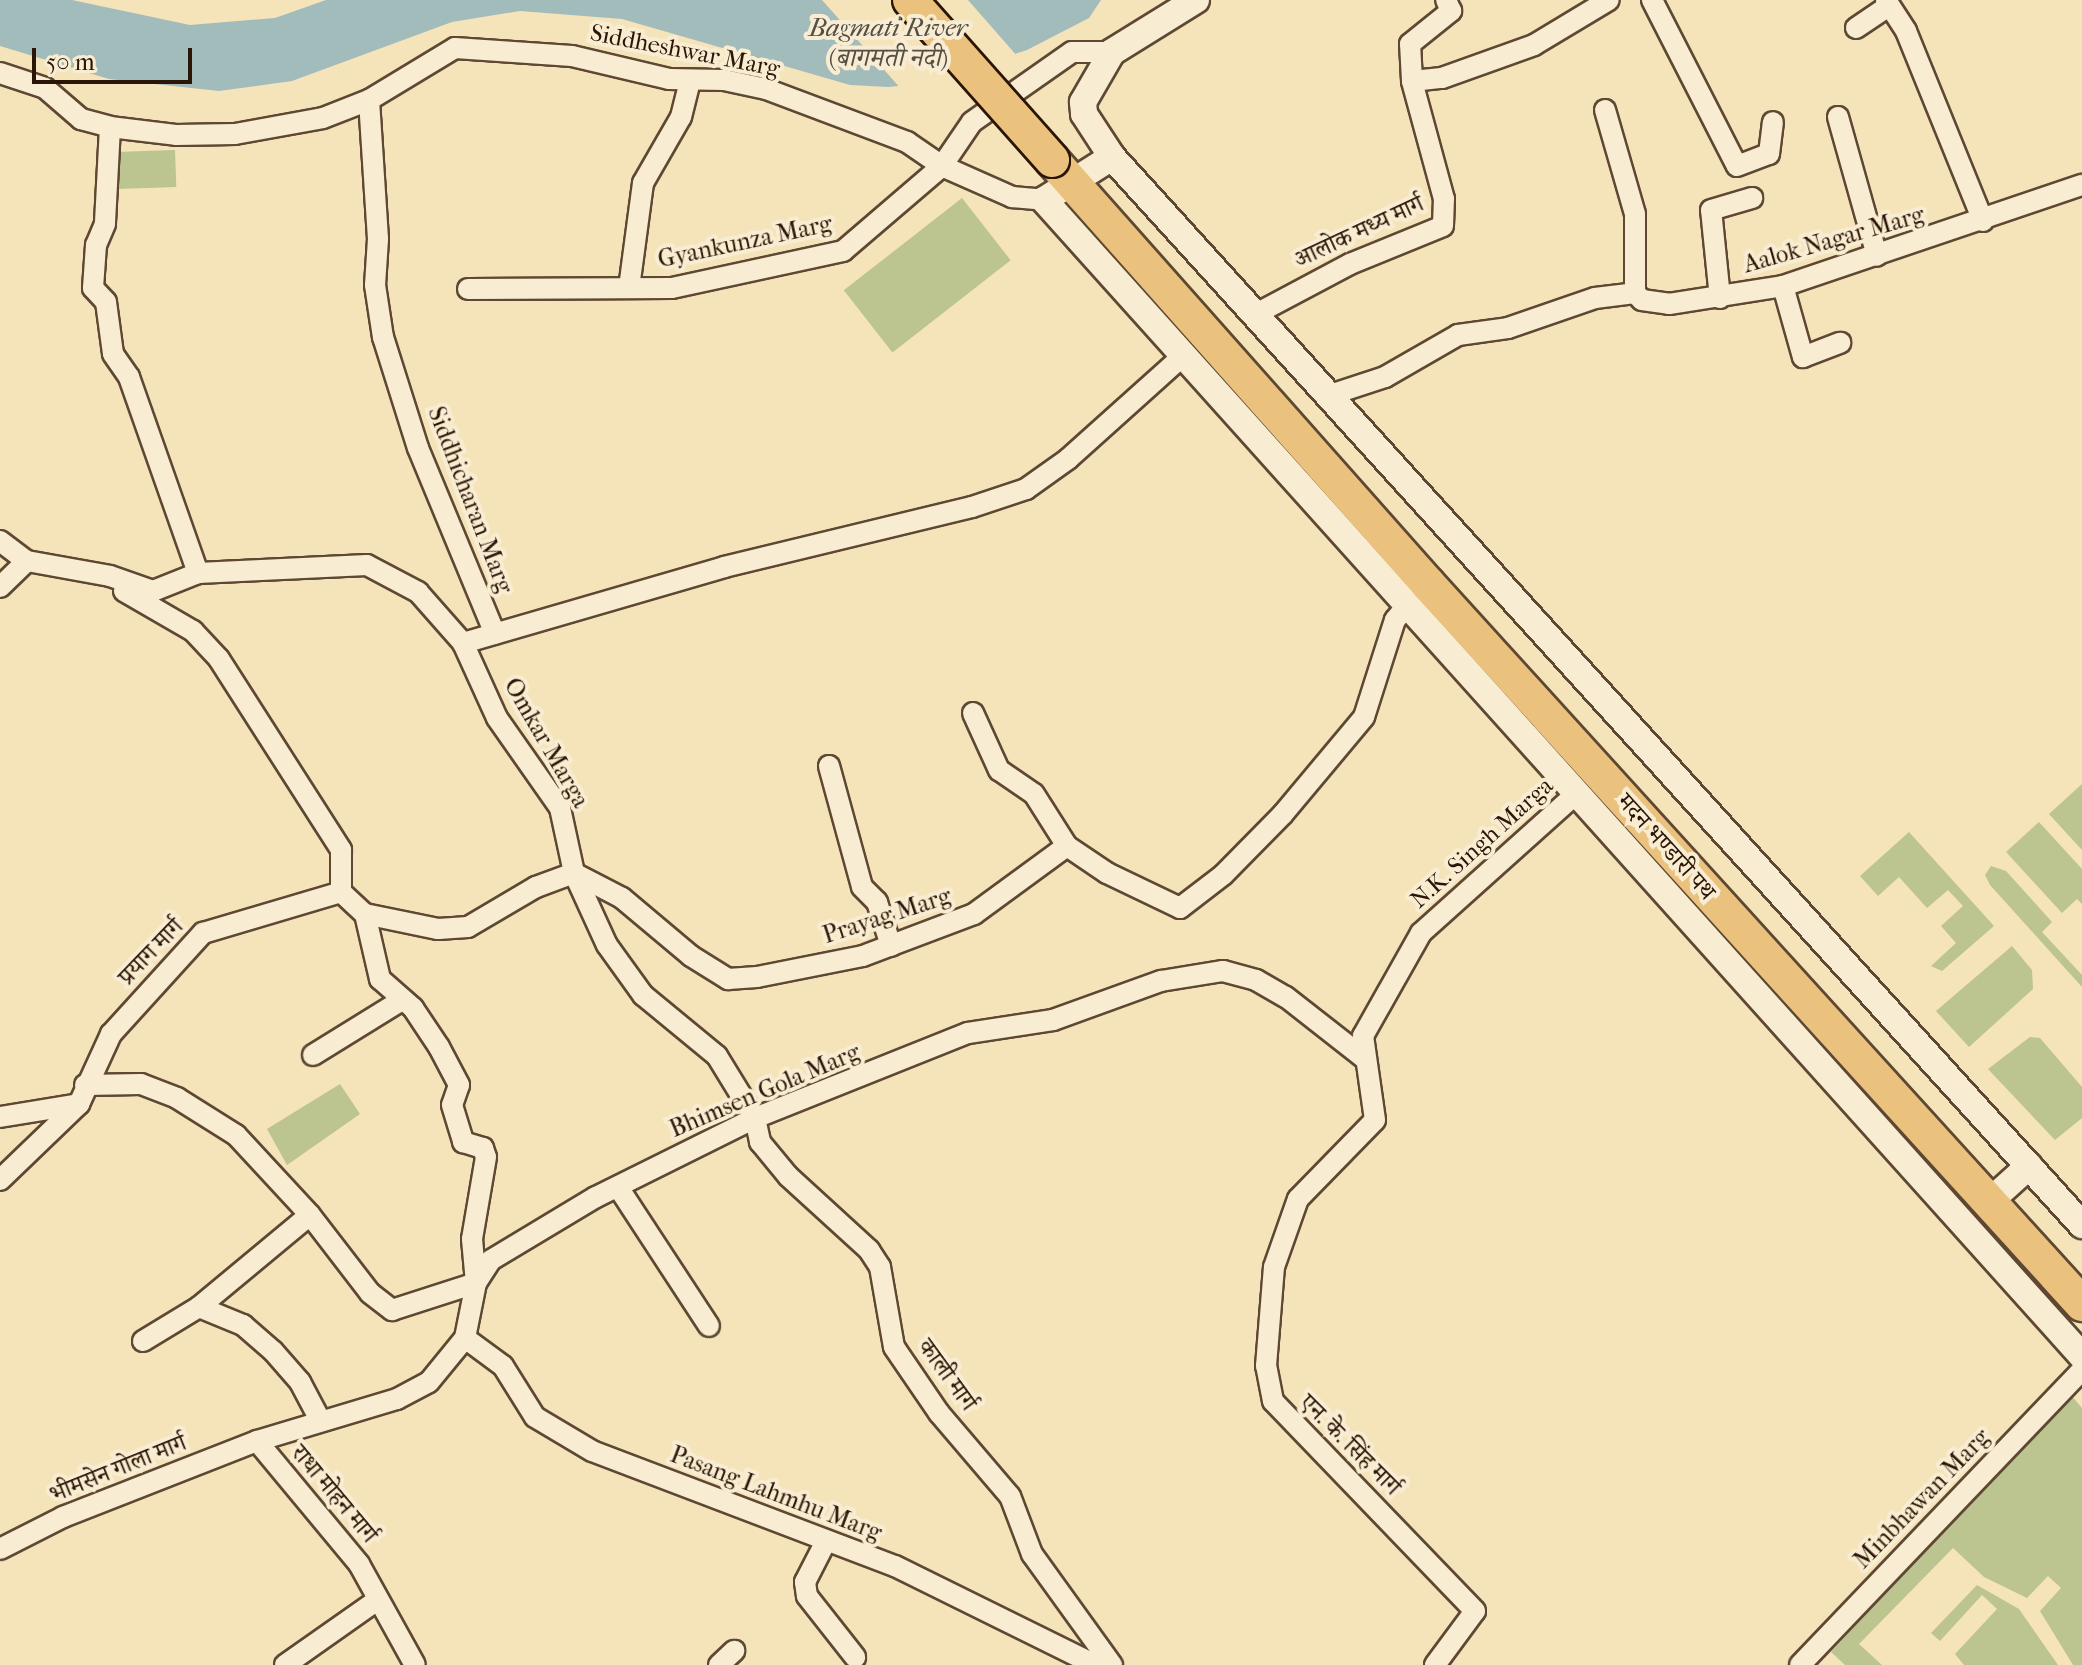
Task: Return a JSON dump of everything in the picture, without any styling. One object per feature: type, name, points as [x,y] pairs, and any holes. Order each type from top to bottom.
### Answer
[{"type":"highway","points":[[910,0],[1073,170]]},
{"type":"highway","points":[[938,0],[1073,170]]},
{"type":"highway","name":"मदन भण्डारी पथ","points":[[1073,170],[1417,596],[1901,1112],[2008,1185],[2082,1271]]},
{"type":"highway","name":"मदन भण्डारी पथ","points":[[1073,170],[1617,759],[1901,1112]]},
{"type":"highway","name":"मदन भण्डारी पथ","points":[[2008,1185],[2082,1304]]},
{"type":"street","points":[[1196,0],[1112,52],[1083,102],[1084,114],[1073,170],[1185,354],[1417,596],[1576,794],[1901,1112],[2082,1356]]},
{"type":"street","name":"आलोक मध्य मार्ग","points":[[1254,315],[1350,264],[1443,226],[1444,199],[1412,81],[1410,44],[1418,34],[1451,11],[1446,0]]},
{"type":"street","points":[[1412,81],[1442,78],[1483,59],[1534,45],[1609,0]]},
{"type":"street","points":[[1652,0],[1737,166],[1769,154],[1773,122]]},
{"type":"street","points":[[1856,28],[1888,3],[1906,31],[1983,221]]},
{"type":"street","name":"Siddheshwar Marg","points":[[0,73],[45,88],[81,119],[110,127],[176,135],[235,134],[323,118],[369,100],[433,58],[465,47],[572,56],[690,82],[724,80],[766,89],[907,142],[942,166]]},
{"type":"street","name":"Gyankunza Marg","points":[[468,289],[672,288],[843,251],[942,166],[972,122],[1072,52],[1112,52]]},
{"type":"street","points":[[629,288],[643,183],[681,117],[690,82]]},
{"type":"street","name":"Siddhicharan Marg","points":[[369,100],[378,239],[375,285],[383,337],[418,448],[495,634]]},
{"type":"street","points":[[1605,110],[1635,214],[1635,293]]},
{"type":"street","points":[[1838,117],[1877,256]]},
{"type":"street","points":[[110,127],[105,224],[96,245],[93,288],[106,302],[113,354],[129,377],[198,573]]},
{"type":"street","points":[[942,166],[1012,197],[1073,170]]},
{"type":"street","points":[[1073,170],[1254,315],[2008,1185],[2082,1225]]},
{"type":"street","name":"Aalok Nagar Marg","points":[[1327,396],[1385,377],[1458,335],[1508,328],[1595,298],[1635,293],[1642,300],[1669,304],[1783,286],[1983,221],[2082,185]]},
{"type":"street","points":[[1720,298],[1711,210],[1752,198]]},
{"type":"street","points":[[1783,286],[1803,357],[1840,343]]},
{"type":"street","points":[[463,643],[724,567],[972,507],[1026,489],[1068,459],[1185,354]]},
{"type":"street","points":[[0,541],[27,561],[0,587]]},
{"type":"street","name":"Omkar Marga","points":[[27,561],[110,576],[153,591],[198,573],[367,565],[418,592],[463,643],[497,718],[560,808],[574,873],[607,945],[643,995],[717,1056],[755,1118]]},
{"type":"street","points":[[110,576],[128,595],[193,631],[219,659],[341,850],[341,892],[365,914],[438,929],[468,927],[536,887],[574,873]]},
{"type":"street","points":[[973,713],[999,770],[1034,794],[1067,846],[1107,873],[1180,908],[1223,875],[1283,814],[1355,729],[1364,717],[1395,620],[1417,596]]},
{"type":"street","points":[[829,766],[862,887],[877,902],[891,946]]},
{"type":"street","name":"N.K. Singh Marga","points":[[1365,1059],[1363,1036],[1375,1009],[1413,954],[1421,933],[1576,794]]},
{"type":"street","name":"Prayag Marg","points":[[574,873],[622,898],[691,956],[728,979],[863,956],[974,914],[1067,846]]},
{"type":"street","name":"प्रयाग मार्ग","points":[[82,1095],[111,1034],[203,933],[341,892]]},
{"type":"street","points":[[257,1441],[397,1399],[429,1382],[465,1338],[476,1283],[472,1239],[486,1157],[483,1148],[463,1142],[452,1105],[459,1085],[439,1047],[402,1000],[380,979],[372,961],[365,914]]},
{"type":"street","name":"Bhimsen Gola Marg","points":[[476,1283],[491,1260],[618,1187],[755,1118],[968,1033],[1053,1020],[1161,981],[1223,971],[1256,980],[1286,997],[1365,1059]]},
{"type":"street","points":[[313,1055],[402,1000]]},
{"type":"street","name":"एन. के. सिंह मार्ग","points":[[1365,1059],[1374,1089],[1375,1120],[1298,1199],[1289,1217],[1274,1267],[1266,1366],[1273,1401],[1281,1412],[1469,1600],[1475,1611],[1471,1623],[1435,1665]]},
{"type":"street","points":[[0,1117],[82,1095],[141,1084],[177,1098],[236,1135],[310,1215],[354,1275],[392,1310],[476,1283]]},
{"type":"street","points":[[0,1180],[82,1095]]},
{"type":"street","name":"काली मार्ग","points":[[755,1118],[760,1142],[788,1176],[869,1250],[880,1267],[894,1347],[939,1413],[1010,1496],[1032,1554],[1111,1665]]},
{"type":"street","points":[[618,1187],[709,1326]]},
{"type":"street","points":[[143,1341],[199,1307],[310,1215]]},
{"type":"street","points":[[199,1307],[243,1325],[273,1351],[300,1382],[320,1420]]},
{"type":"street","name":"Pasang Lahmhu Marg","points":[[465,1338],[503,1366],[535,1417],[592,1451],[825,1543],[895,1566],[1095,1665]]},
{"type":"street","name":"Minbhawan Marg","points":[[1800,1665],[2082,1370]]},
{"type":"street","name":"भीमसेन गोला मार्ग","points":[[0,1549],[63,1517],[257,1441]]},
{"type":"street","name":"राधा मोहन मार्ग","points":[[257,1441],[359,1564],[376,1601],[415,1665]]},
{"type":"street","points":[[825,1543],[805,1582],[807,1596],[855,1657]]},
{"type":"street","points":[[285,1665],[376,1601]]},
{"type":"green space","points":[[175,150],[176,187],[116,189],[115,152]]},
{"type":"green space","points":[[962,198],[1011,260],[892,353],[844,290]]},
{"type":"green space","points":[[2082,784],[2082,850],[2049,814]]},
{"type":"green space","points":[[2039,822],[2082,869],[2082,904],[2077,899],[2062,913],[2006,852]]},
{"type":"green space","points":[[1909,832],[1994,926],[1942,971],[1931,966],[1956,943],[1941,926],[1963,906],[1948,890],[1927,908],[1899,877],[1878,896],[1860,876]]},
{"type":"green space","points":[[1991,866],[2006,871],[2052,922],[2042,932],[2082,975],[2082,987],[1990,885],[1985,875]]},
{"type":"green space","points":[[2012,946],[2032,970],[2033,989],[1969,1047],[1936,1011]]},
{"type":"green space","points":[[2030,1037],[2040,1038],[2082,1087],[2082,1118],[2055,1140],[1988,1069]]},
{"type":"green space","points":[[340,1084],[360,1114],[287,1165],[267,1129]]},
{"type":"green space","points":[[2070,1394],[2082,1408],[2082,1665],[2073,1665],[2040,1611],[2061,1588],[2048,1576],[2027,1598],[1984,1577],[1953,1548],[1859,1644],[1882,1665],[1845,1665],[1831,1652]]},
{"type":"green space","points":[[1977,1585],[2019,1609],[2058,1665],[1964,1665],[1955,1654],[1997,1609],[1982,1595],[1940,1641],[1931,1633]]},
{"type":"water","name":"Bagmati River (बागमती नदी)","points":[[0,0],[72,0],[190,25],[275,18],[326,0],[1101,0],[1089,18],[1027,50],[924,83],[889,87],[850,85],[622,19],[520,11],[452,22],[292,81],[219,91],[109,79],[0,46]]},
{"type":"pier","points":[[822,0],[968,0],[1018,57],[902,90]]}]
